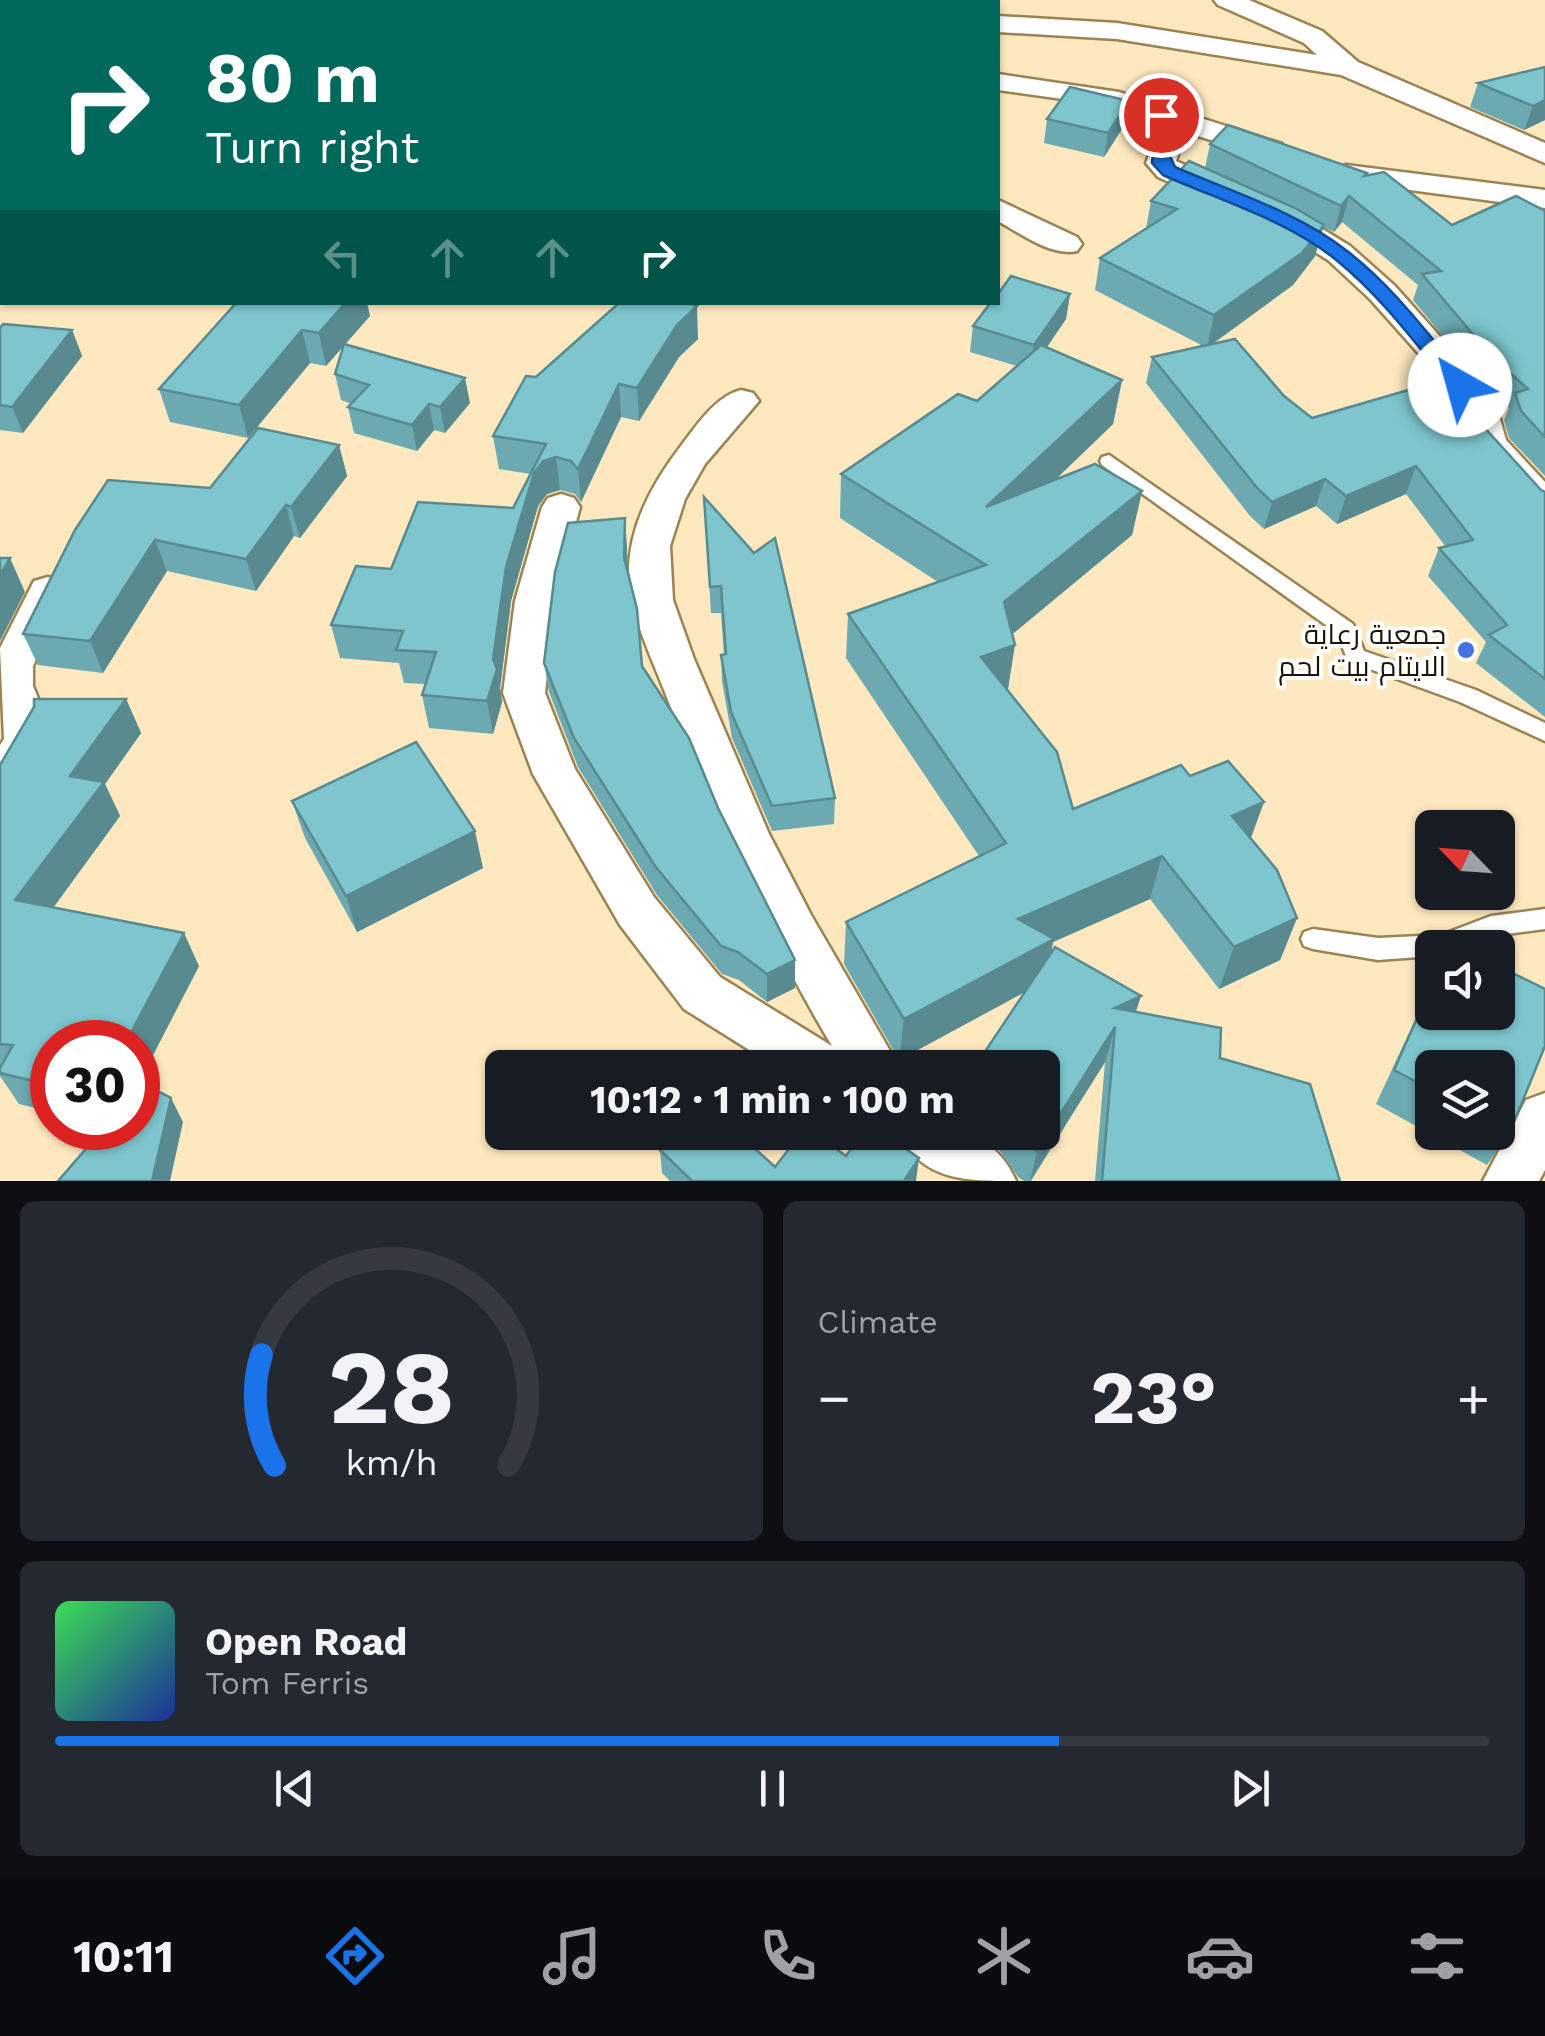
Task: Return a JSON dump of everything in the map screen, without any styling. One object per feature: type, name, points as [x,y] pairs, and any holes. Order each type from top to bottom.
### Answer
[{"type":"street","points":[[1226,0],[1313,37],[1348,68]]},
{"type":"street","points":[[1000,24],[1117,31],[1348,68],[1545,154]]},
{"type":"street","points":[[1000,82],[1106,98],[1316,165],[1387,182],[1545,199]]},
{"type":"street","points":[[1161,115],[1170,124],[1171,139],[1161,154],[1161,163],[1169,171],[1300,229],[1354,266],[1382,292],[1440,357],[1480,412],[1490,444],[1545,506]]},
{"type":"street","points":[[1000,210],[1066,244]]},
{"type":"street","points":[[741,401],[706,435],[668,497],[654,533],[649,571],[660,622],[724,792],[862,1050]]},
{"type":"street","points":[[562,506],[535,601],[524,693],[555,774],[637,911],[702,993],[793,1050]]},
{"type":"street","points":[[0,784],[26,740],[22,711],[12,686],[12,666],[65,562]]},
{"type":"street","points":[[1510,1181],[1544,1123]]},
{"type":"street","points":[[948,1150],[989,1181]]},
{"type":"lane","points":[[1109,461],[1346,628],[1355,656],[1468,696],[1545,733]]},
{"type":"lane","points":[[1313,939],[1378,949],[1442,945],[1492,926],[1545,919]]},
{"type":"building","points":[[1545,67],[1545,100],[1533,106],[1478,83]]},
{"type":"building","points":[[1070,87],[1129,101],[1108,133],[1047,119]]},
{"type":"building","points":[[1228,125],[1367,173],[1364,176],[1384,172],[1452,225],[1516,196],[1545,211],[1545,437],[1521,411],[1515,393],[1528,389],[1492,357],[1422,274],[1441,271],[1349,196],[1341,206],[1210,144]]},
{"type":"building","points":[[1189,161],[1324,225],[1302,253],[1214,315],[1100,258],[1177,209],[1151,201]]},
{"type":"building","points":[[1011,276],[1070,294],[1034,345],[973,326],[989,305],[1000,305],[1000,291]]},
{"type":"building","points":[[234,305],[343,305],[319,333],[302,330],[239,405],[159,389]]},
{"type":"building","points":[[617,305],[697,306],[677,325],[637,388],[619,384],[578,469],[571,461],[556,457],[543,461],[534,473],[506,567],[493,659],[497,669],[487,701],[422,695],[436,652],[396,650],[403,631],[331,625],[356,566],[391,569],[418,502],[513,508],[546,444],[493,436],[526,376],[536,377]]},
{"type":"building","points":[[3,324],[72,330],[12,407],[0,405]]},
{"type":"building","points":[[1235,339],[1284,396],[1312,418],[1412,389],[1441,415],[1475,405],[1484,427],[1545,492],[1545,679],[1489,635],[1507,625],[1439,548],[1473,540],[1416,466],[1346,496],[1325,479],[1272,502],[1152,357]]},
{"type":"building","points":[[344,344],[465,378],[440,407],[429,404],[412,425],[348,407],[369,385],[335,374]]},
{"type":"building","points":[[1041,345],[1122,380],[986,507],[1095,464],[1142,491],[1004,602],[1015,645],[981,657],[1057,752],[1073,809],[1181,765],[1190,776],[1228,761],[1264,802],[1232,816],[1277,870],[1297,918],[1234,947],[1162,856],[1018,919],[1054,939],[904,1019],[846,922],[1006,843],[848,614],[986,565],[841,474],[958,394],[977,401]]},
{"type":"building","points":[[258,428],[339,445],[291,507],[286,505],[246,559],[155,540],[90,641],[23,634],[75,530],[108,480],[210,488]]},
{"type":"building","points":[[704,497],[754,553],[775,538],[835,798],[772,806],[731,712],[721,655],[726,654],[721,586],[710,587]]},
{"type":"building","points":[[625,518],[624,557],[637,609],[642,666],[689,738],[718,808],[795,960],[767,974],[738,952],[721,946],[655,866],[574,738],[544,663],[555,572],[568,523]]},
{"type":"building","points":[[0,558],[10,558],[0,575]]},
{"type":"building","points":[[34,699],[126,699],[70,776],[104,782],[15,900],[184,933],[138,1020],[30,1020],[30,1080],[0,1073],[13,1045],[0,1044],[0,765],[34,707]]},
{"type":"building","points":[[416,742],[475,831],[346,896],[292,801]]},
{"type":"building","points":[[1055,947],[1141,996],[1115,1008],[1221,1028],[1220,1058],[1310,1084],[1340,1181],[1102,1181],[1115,1027],[1060,1114],[1060,1050],[986,1050]]},
{"type":"building","points":[[1515,974],[1545,989],[1545,1046],[1515,1120],[1515,1050],[1415,1050],[1415,1081],[1394,1070],[1415,1023],[1415,1030],[1515,1030]]},
{"type":"building","points":[[160,1092],[171,1098],[160,1146]]},
{"type":"building","points":[[85,1150],[159,1150],[152,1181],[58,1181]]},
{"type":"building","points":[[660,1150],[757,1150],[775,1167],[788,1150],[838,1150],[846,1156],[850,1150],[908,1150],[919,1158],[904,1181],[692,1181]]},
{"type":"place","name":"جمعية رعاية الايتام بيت لحم","points":[[1466,650]]},
{"type":"route","points":[[1161,115],[1170,124],[1171,139],[1161,154],[1161,163],[1169,171],[1300,229],[1339,254],[1382,292],[1460,385]]}]
